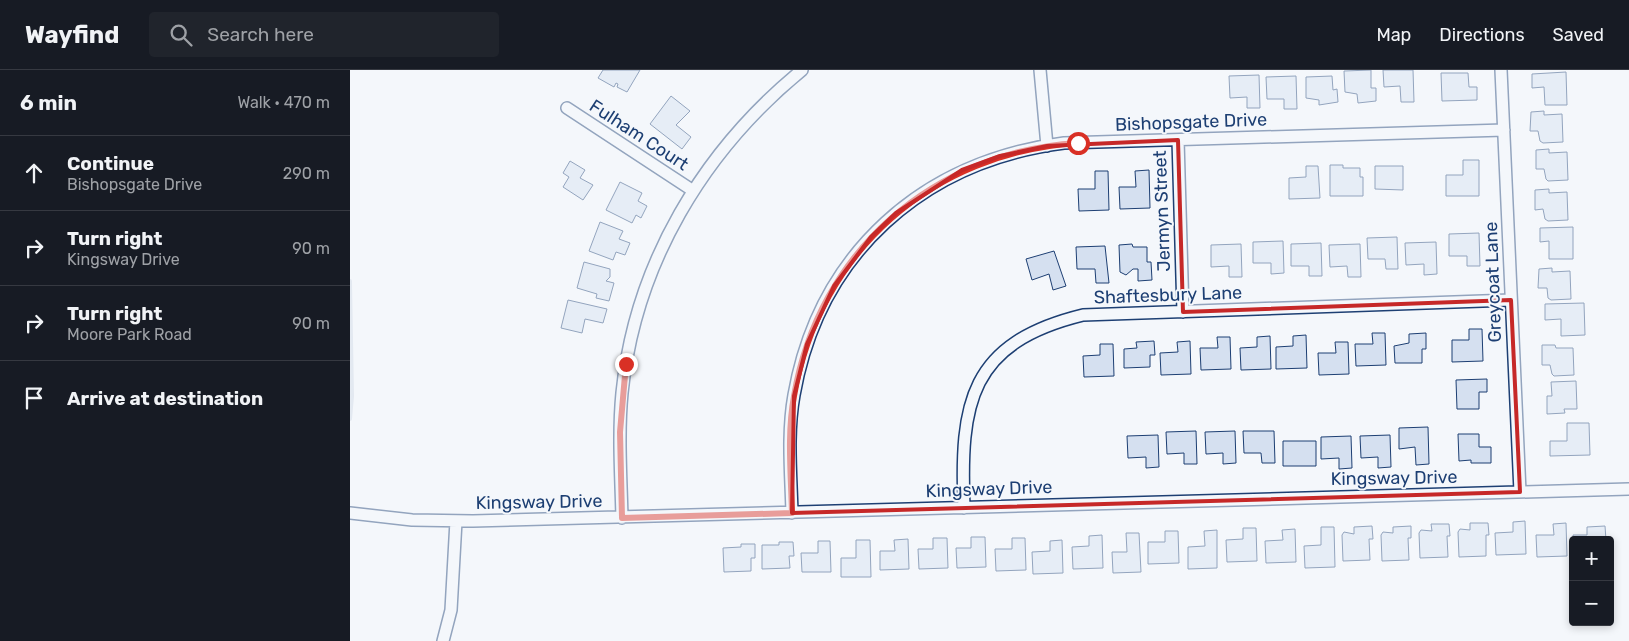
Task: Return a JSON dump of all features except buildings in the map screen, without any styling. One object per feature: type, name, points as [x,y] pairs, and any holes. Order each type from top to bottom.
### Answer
[{"type":"street","points":[[622,518],[620,432],[627,357],[642,297],[654,267],[692,190],[755,111],[802,70]]},
{"type":"street","points":[[1040,70],[1047,146]]},
{"type":"street","name":"Greycoat Lane","points":[[1501,70],[1520,492]]},
{"type":"street","name":"Fulham Court","points":[[567,108],[692,190]]},
{"type":"street","name":"Bishopsgate Drive","points":[[792,513],[791,428],[797,380],[818,316],[842,274],[872,236],[896,213],[922,194],[978,164],[1008,154],[1047,146],[1078,143],[1504,130]]},
{"type":"street","name":"Jermyn Street","points":[[1178,140],[1183,312]]},
{"type":"street","name":"Shaftesbury Lane","points":[[964,508],[963,441],[969,407],[982,375],[1005,350],[1027,335],[1056,322],[1083,315],[1511,300]]},
{"type":"street","name":"Kingsway Drive","points":[[350,513],[389,519],[456,521],[622,518],[1185,500],[1629,489]]},
{"type":"street","points":[[443,641],[451,610],[456,521]]},
{"type":"highlighted area","points":[[1178,140],[1183,312],[1511,300],[1520,492],[792,513],[794,396],[807,344],[834,286],[871,237],[896,213],[962,170],[1000,156],[1047,146]]},
{"type":"waterway","points":[[350,281],[352,396],[350,419]]},
{"type":"route","points":[[626,364],[620,432],[622,518],[792,513],[791,428],[797,380],[807,344],[818,316],[834,286],[851,261],[872,236],[908,203],[962,170],[1000,156],[1030,148],[1078,143]]}]
